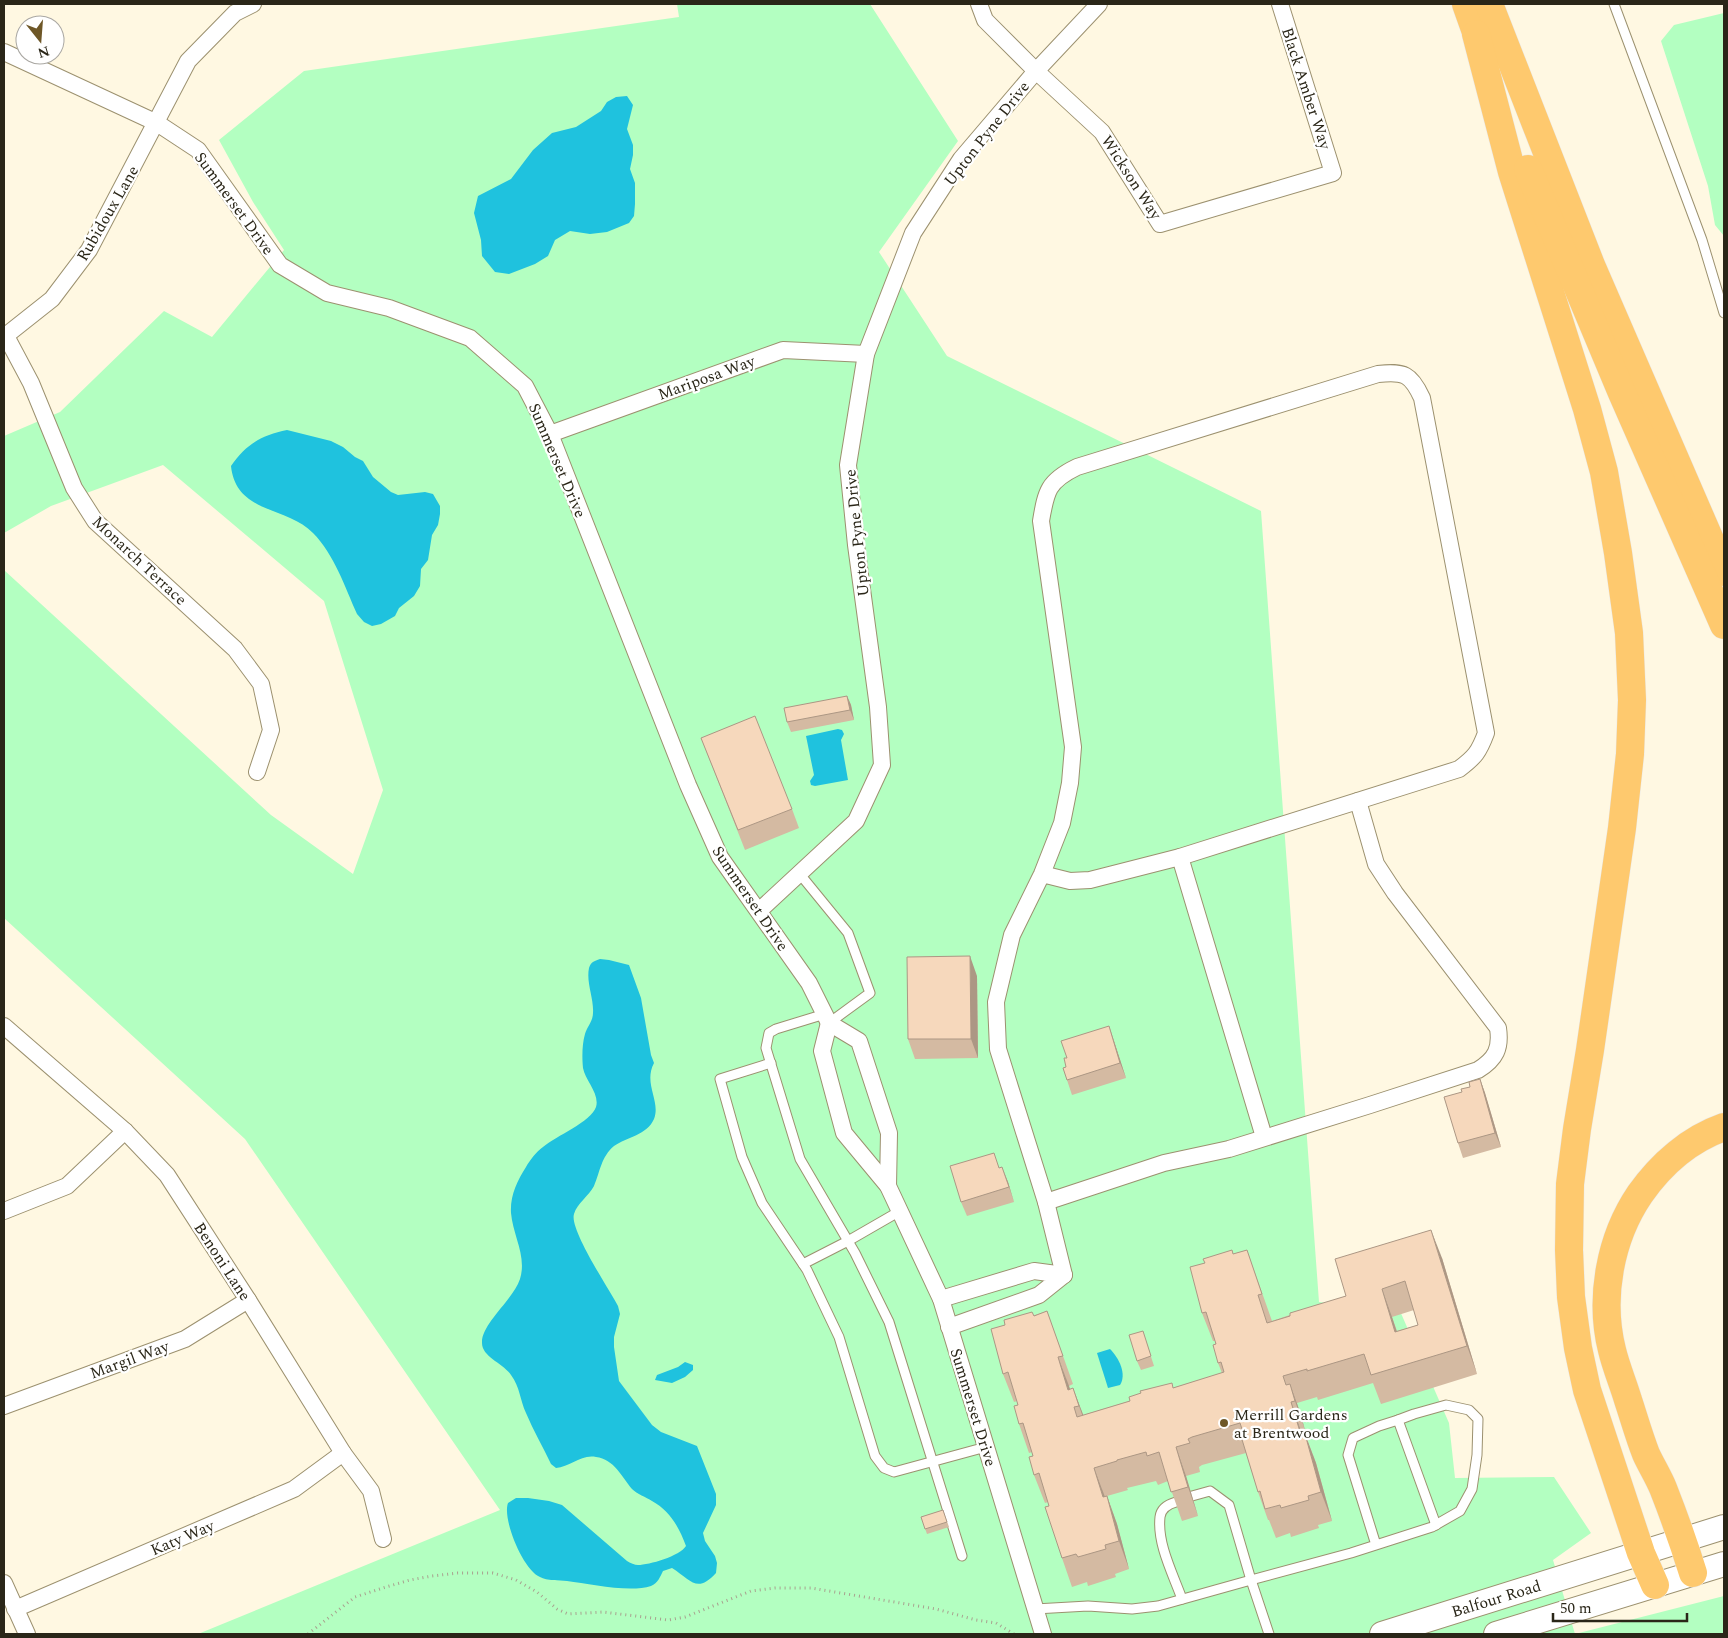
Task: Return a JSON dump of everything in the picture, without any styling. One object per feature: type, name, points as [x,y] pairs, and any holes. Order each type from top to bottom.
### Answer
[{"type":"highway","points":[[1466,4],[1476,34],[1574,282],[1724,625]]},
{"type":"highway","points":[[1489,4],[1592,265],[1724,572]]},
{"type":"highway","points":[[1476,34],[1512,172],[1587,409],[1601,463],[1618,553],[1629,633],[1632,700],[1628,772],[1622,828],[1570,1184],[1569,1250],[1571,1296],[1578,1348],[1587,1390],[1641,1553],[1654,1585]]},
{"type":"highway","points":[[1693,1573],[1683,1540],[1646,1452],[1611,1349],[1607,1318],[1607,1288],[1611,1261],[1620,1232],[1632,1206],[1647,1185],[1666,1163],[1688,1145],[1724,1127]]},
{"type":"main road","name":"Balfour Road","points":[[1382,1634],[1724,1527]]},
{"type":"main road","points":[[1496,1634],[1724,1564]]},
{"type":"street","name":"Rubidoux Lane","points":[[5,336],[52,299],[89,250],[188,61],[235,13],[253,4]]},
{"type":"street","points":[[979,4],[986,20],[1036,71]]},
{"type":"street","name":"Upton Pyne Drive","points":[[759,911],[856,821],[882,765],[878,707],[856,545],[848,465],[866,354],[913,233],[961,159],[1036,71],[1099,4]]},
{"type":"street","name":"Black Amber Way","points":[[1280,4],[1333,173]]},
{"type":"street","name":"Summerset Drive","points":[[4,52],[157,123],[198,150],[280,265],[327,293],[389,308],[470,338],[525,386],[550,434],[688,785],[720,857],[809,983],[827,1018],[860,1041],[889,1134],[888,1186]]},
{"type":"street","name":"Wickson Way","points":[[1036,71],[1102,132],[1160,224],[1333,173]]},
{"type":"street","name":"Monarch Terrace","points":[[5,336],[31,383],[74,488],[95,521],[235,649],[261,684],[271,730],[257,772]]},
{"type":"street","name":"Mariposa Way","points":[[550,434],[783,350],[866,354]]},
{"type":"street","points":[[1042,874],[1070,881],[1090,880],[1180,857],[1459,768],[1475,757],[1481,748],[1486,733],[1422,398],[1414,382],[1405,375],[1392,372],[1378,374],[1077,467],[1060,475],[1051,485],[1044,500],[1041,522],[1073,747],[1070,783],[1062,823],[1042,874],[1012,935],[996,1002],[998,1049],[1046,1202],[1064,1275]]},
{"type":"street","points":[[1046,1202],[1164,1163],[1229,1148],[1478,1070],[1488,1063],[1497,1052],[1500,1040],[1498,1028],[1395,893],[1376,864],[1358,801]]},
{"type":"street","points":[[1180,857],[1264,1137]]},
{"type":"street","name":"Summerset Drive","points":[[827,1018],[822,1050],[844,1132],[888,1186],[941,1299],[1043,1634]]},
{"type":"street","name":"Benoni Lane","points":[[4,1026],[126,1131],[167,1175],[248,1300],[343,1454],[371,1491],[383,1539]]},
{"type":"street","points":[[4,1211],[66,1186],[126,1131]]},
{"type":"street","points":[[941,1299],[1034,1270],[1064,1275]]},
{"type":"street","points":[[949,1326],[1039,1296],[1064,1275]]},
{"type":"street","points":[[1012,1277],[1020,1302]]},
{"type":"street","name":"Margil Way","points":[[4,1406],[185,1339],[248,1300]]},
{"type":"street","name":"Katy Way","points":[[15,1609],[294,1489],[343,1454]]},
{"type":"street","points":[[4,1583],[27,1634]]},
{"type":"lane","points":[[1614,4],[1702,240],[1724,313]]},
{"type":"lane","points":[[799,874],[848,933],[870,993],[827,1018],[776,1029],[769,1033],[766,1048],[800,1159],[848,1241],[889,1322],[962,1556]]},
{"type":"lane","points":[[771,1063],[720,1079],[742,1157],[762,1203],[803,1264],[839,1337],[875,1456],[884,1468],[894,1472],[986,1447]]},
{"type":"lane","points":[[803,1264],[900,1211]]},
{"type":"lane","points":[[1035,1609],[1088,1606],[1132,1609],[1158,1606],[1351,1553],[1376,1545],[1436,1525],[1460,1511],[1472,1489],[1477,1455],[1478,1419],[1469,1410],[1446,1405],[1379,1426],[1353,1438],[1348,1455],[1376,1545]]},
{"type":"lane","points":[[1398,1420],[1436,1525]]},
{"type":"lane","points":[[1192,1496],[1210,1491],[1229,1505],[1269,1634]]},
{"type":"lane","points":[[1176,1502],[1168,1504],[1160,1515],[1162,1542],[1182,1599]]},
{"type":"path","points":[[308,1634],[355,1597],[410,1580],[458,1573],[492,1573],[516,1580],[537,1592],[556,1609],[568,1614],[602,1612],[668,1620],[685,1618],[751,1591],[775,1588],[811,1588],[936,1609],[976,1620],[996,1623],[1014,1634]]},
{"type":"green space","points":[[677,4],[870,4],[958,141],[879,252],[947,356],[1261,511],[1319,1302],[1400,1311],[1449,1423],[1455,1478],[1554,1477],[1591,1533],[1553,1560],[1575,1634],[198,1634],[500,1510],[245,1139],[4,918],[4,570],[271,815],[353,874],[383,790],[324,601],[163,465],[51,506],[4,533],[4,436],[60,412],[164,311],[212,337],[284,250],[253,202],[219,140],[304,71],[679,17]]},
{"type":"green space","points":[[1724,13],[1724,236],[1715,225],[1708,186],[1661,41],[1674,25]]},
{"type":"green space","points":[[1724,1596],[1724,1634],[1575,1634]]},
{"type":"water","points":[[627,96],[633,105],[627,129],[633,145],[630,169],[635,183],[634,216],[629,223],[607,232],[590,234],[570,231],[555,240],[548,256],[535,264],[509,274],[495,272],[482,256],[481,240],[474,213],[478,196],[511,179],[533,150],[552,133],[576,127],[601,111],[607,102],[616,97]]},
{"type":"water","points":[[287,430],[331,441],[363,461],[373,477],[391,492],[398,495],[425,492],[433,494],[440,506],[438,525],[432,535],[428,560],[421,569],[420,586],[414,596],[399,608],[395,616],[381,624],[372,626],[364,622],[357,614],[333,561],[313,533],[302,524],[252,501],[242,493],[235,482],[231,466],[249,446],[262,438]]},
{"type":"water","points":[[838,729],[842,730],[844,734],[841,740],[848,780],[815,786],[811,785],[810,781],[814,775],[806,736]]},
{"type":"water","points":[[600,959],[629,965],[641,998],[654,1063],[650,1078],[656,1112],[654,1119],[647,1129],[614,1146],[606,1155],[594,1186],[580,1203],[574,1214],[574,1222],[583,1245],[618,1306],[620,1314],[614,1337],[614,1347],[619,1381],[652,1425],[661,1432],[697,1446],[716,1494],[716,1505],[703,1533],[705,1541],[715,1556],[717,1563],[716,1573],[704,1583],[699,1584],[694,1583],[672,1568],[663,1571],[653,1585],[632,1589],[550,1580],[540,1577],[533,1572],[521,1555],[508,1520],[508,1503],[516,1498],[549,1501],[562,1505],[627,1561],[637,1565],[664,1559],[678,1553],[686,1546],[677,1526],[669,1515],[658,1505],[632,1489],[617,1469],[608,1461],[602,1458],[585,1457],[561,1467],[556,1468],[551,1464],[524,1408],[514,1380],[507,1371],[485,1352],[482,1343],[487,1328],[516,1287],[522,1271],[521,1254],[511,1213],[513,1195],[517,1183],[538,1151],[587,1118],[596,1107],[596,1097],[583,1068],[583,1042],[593,1013],[588,979],[589,968],[593,962]]},
{"type":"water","points":[[1110,1349],[1119,1361],[1123,1376],[1120,1385],[1108,1388],[1097,1353]]},
{"type":"water","points":[[685,1362],[693,1365],[693,1370],[685,1377],[672,1383],[655,1380],[657,1375],[678,1367]]},
{"type":"building","points":[[847,696],[850,710],[787,722],[784,708]]},
{"type":"building","points":[[755,716],[792,809],[738,830],[701,738]]},
{"type":"building","points":[[970,956],[971,1039],[908,1039],[907,957]]},
{"type":"building","points":[[1109,1026],[1120,1063],[1067,1080],[1063,1068],[1066,1067],[1064,1058],[1067,1058],[1061,1041]]},
{"type":"building","points":[[1480,1079],[1495,1133],[1458,1143],[1444,1097],[1462,1092],[1461,1089],[1470,1087],[1469,1082]]},
{"type":"building","points":[[994,1153],[999,1168],[1002,1167],[1009,1187],[961,1202],[950,1166]]},
{"type":"building","name":"Merrill Gardens at Brentwood","points":[[1431,1230],[1467,1346],[1371,1375],[1364,1354],[1283,1376],[1286,1385],[1290,1384],[1295,1401],[1291,1402],[1301,1435],[1305,1434],[1321,1492],[1308,1496],[1309,1500],[1281,1508],[1280,1505],[1265,1509],[1240,1433],[1243,1432],[1240,1423],[1192,1437],[1188,1439],[1190,1443],[1176,1447],[1188,1487],[1171,1492],[1159,1452],[1147,1456],[1146,1452],[1094,1468],[1103,1497],[1107,1496],[1119,1541],[1105,1545],[1106,1549],[1078,1557],[1076,1554],[1062,1558],[1045,1507],[1049,1506],[1039,1473],[1034,1475],[1029,1457],[1033,1456],[1023,1423],[1019,1424],[1014,1406],[1018,1405],[1008,1372],[1003,1374],[991,1329],[1005,1325],[1004,1320],[1032,1312],[1034,1316],[1047,1311],[1063,1356],[1058,1357],[1068,1390],[1073,1388],[1079,1406],[1074,1407],[1077,1417],[1130,1401],[1129,1397],[1141,1393],[1140,1391],[1172,1383],[1173,1388],[1224,1372],[1221,1362],[1218,1363],[1213,1345],[1216,1344],[1206,1312],[1202,1313],[1190,1267],[1205,1263],[1203,1259],[1232,1250],[1233,1254],[1247,1250],[1262,1294],[1258,1295],[1267,1323],[1290,1316],[1290,1313],[1346,1296],[1335,1259]],"holes":[[[1405,1281],[1418,1325],[1395,1332],[1382,1289]]]},
{"type":"building","points":[[1143,1331],[1151,1356],[1137,1361],[1129,1335]]},
{"type":"building","points":[[943,1510],[947,1522],[925,1529],[921,1517]]},
{"type":"place","name":"Merrill Gardens at Brentwood","points":[[1224,1423]]}]
